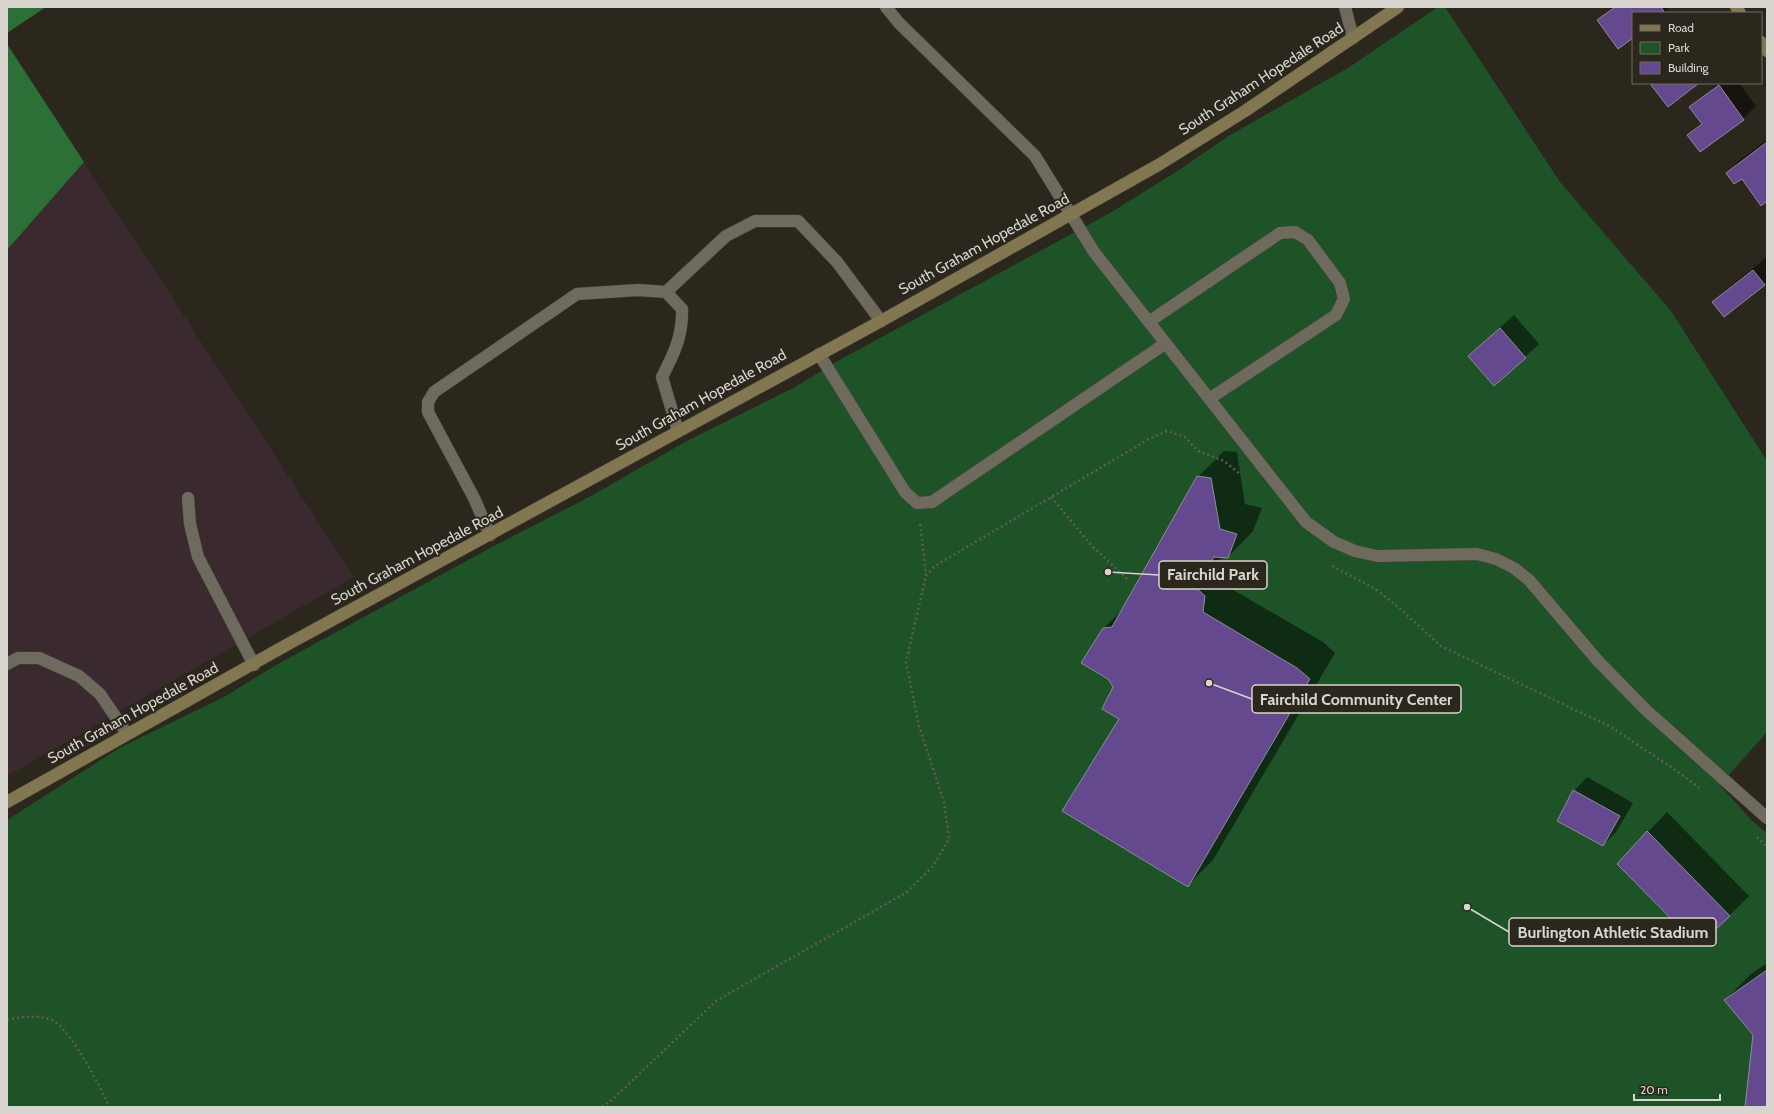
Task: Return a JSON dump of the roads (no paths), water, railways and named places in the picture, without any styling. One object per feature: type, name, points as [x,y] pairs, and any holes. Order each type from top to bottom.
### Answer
[{"type":"street","name":"South Graham Hopedale Road","points":[[7,802],[127,734],[254,665],[290,643],[678,430],[881,321],[1160,164],[1245,111],[1398,7]]},
{"type":"lane","points":[[886,7],[899,23],[1035,156],[1094,252],[1150,321],[1208,399],[1306,522],[1334,542],[1355,551],[1377,556],[1476,554],[1496,559],[1514,568],[1529,580],[1598,662],[1646,710],[1767,818]]},
{"type":"lane","points":[[1345,7],[1353,38]]},
{"type":"lane","points":[[666,292],[726,236],[755,221],[798,221],[837,262],[881,321]]},
{"type":"lane","points":[[1150,321],[1280,233],[1296,232],[1308,240],[1340,283],[1344,299],[1336,315],[1208,399]]},
{"type":"lane","points":[[490,534],[474,498],[428,412],[428,402],[434,392],[577,294],[638,290],[666,292],[682,308],[683,324],[677,348],[662,377],[678,430]]},
{"type":"lane","points":[[819,354],[905,492],[917,503],[932,502],[1166,343]]},
{"type":"lane","points":[[188,498],[190,524],[198,557],[254,665]]},
{"type":"lane","points":[[7,664],[18,658],[39,658],[79,676],[100,694],[127,734]]},
{"type":"place","name":"Fairchild Park","points":[[1108,572]]},
{"type":"place","name":"Fairchild Community Center","points":[[1209,683]]},
{"type":"place","name":"Burlington Athletic Stadium","points":[[1467,907]]}]
